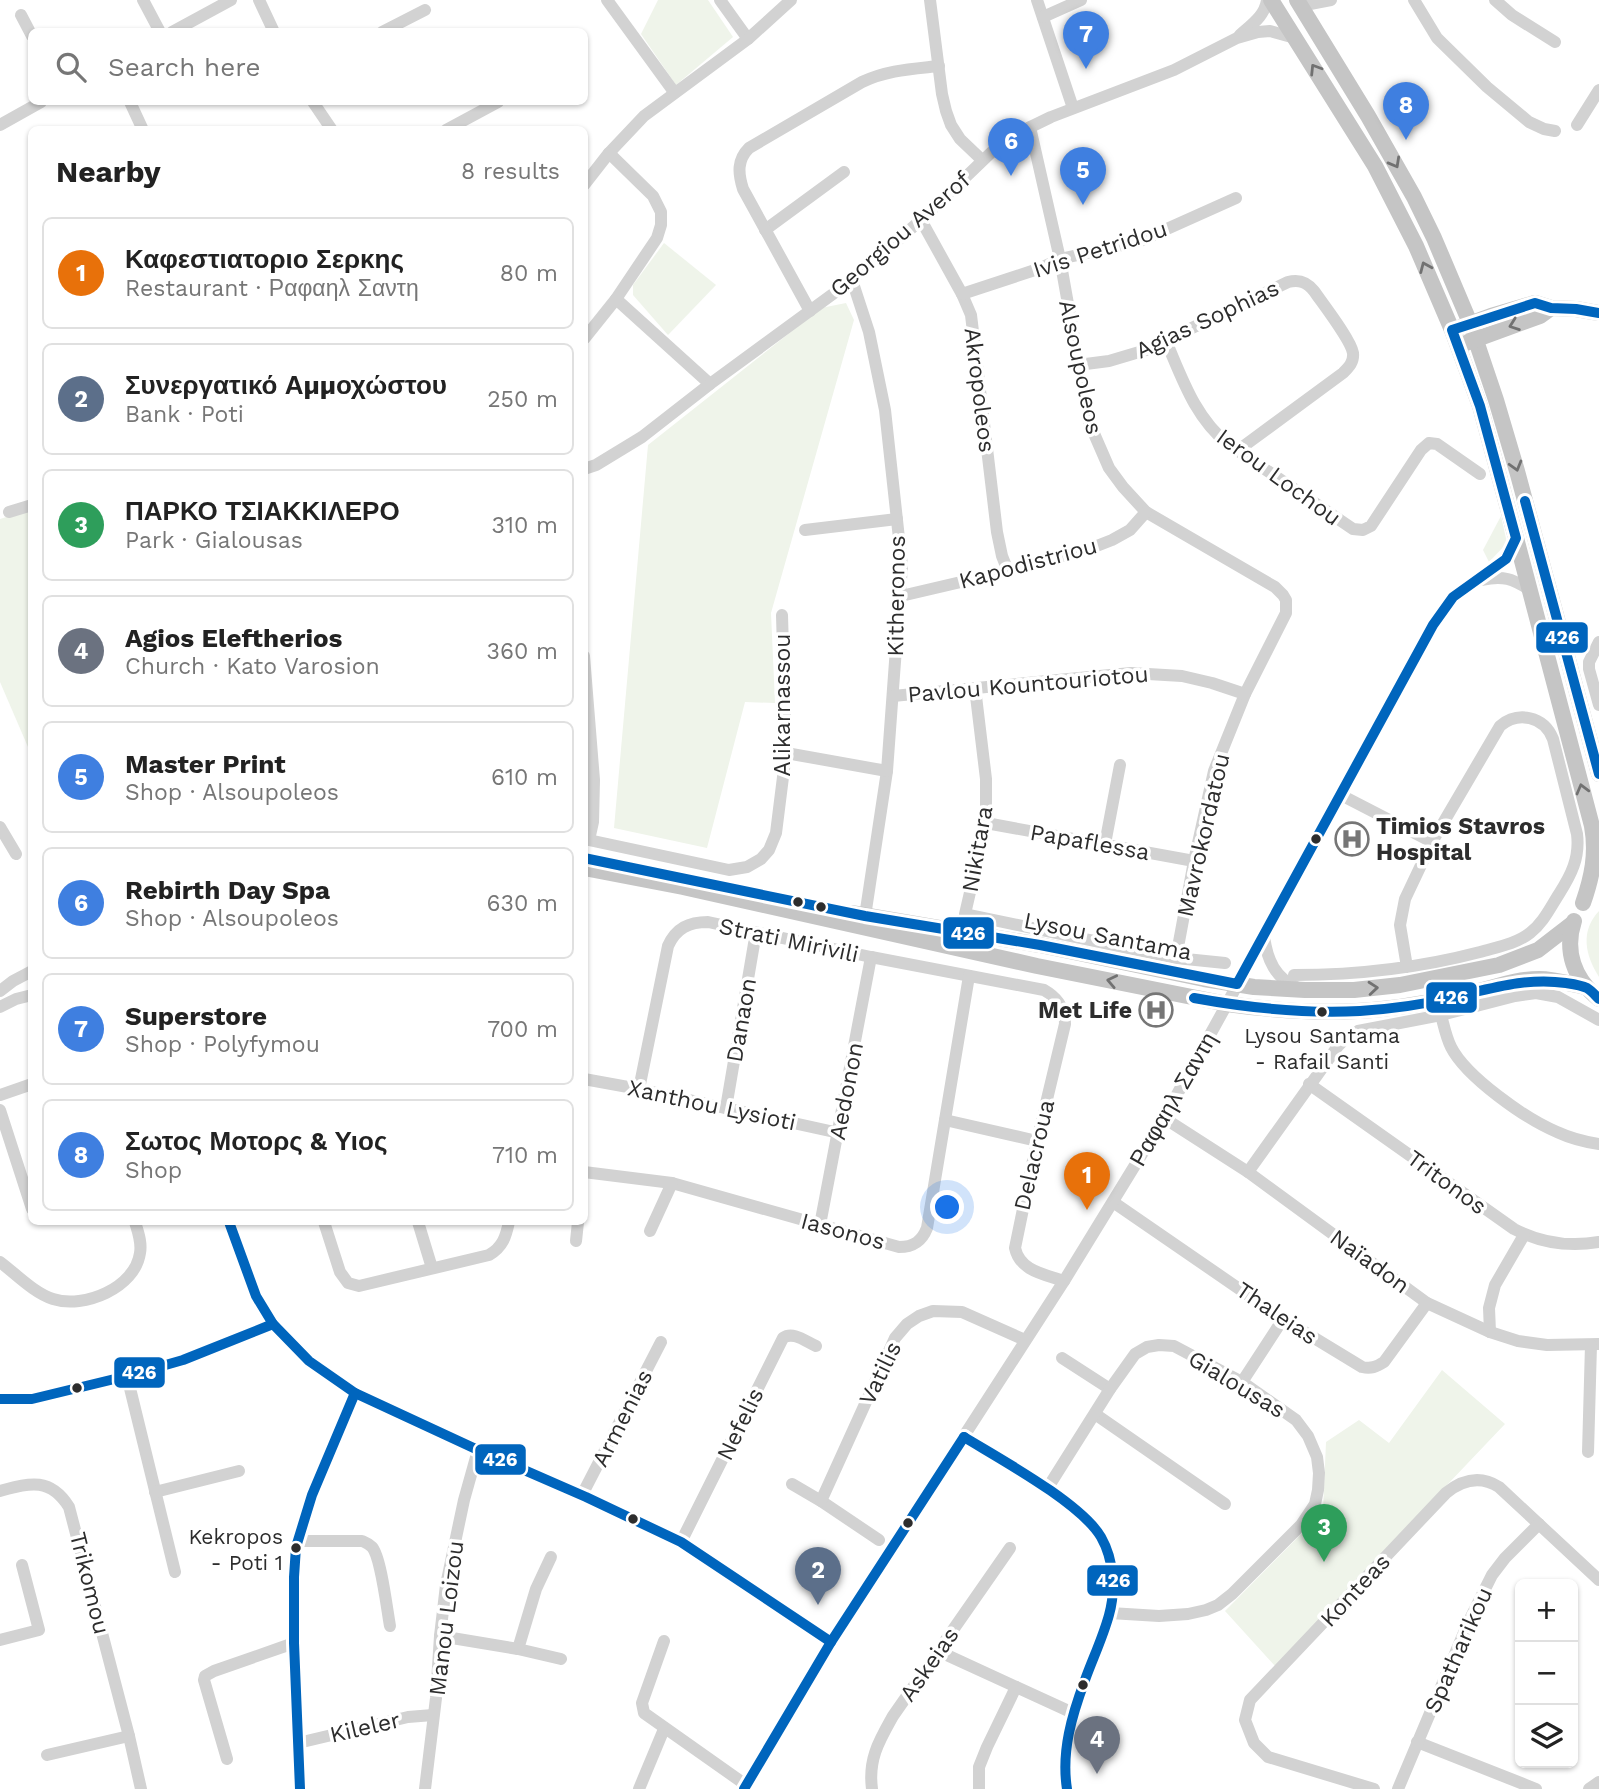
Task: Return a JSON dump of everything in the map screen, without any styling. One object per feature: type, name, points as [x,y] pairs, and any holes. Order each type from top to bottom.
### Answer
[{"type":"main road","points":[[1269,0],[1375,166],[1416,246],[1452,330],[1480,406],[1595,840],[1592,873],[1569,940],[1576,973],[1599,999]]},
{"type":"main road","points":[[1297,0],[1414,197],[1473,331],[1517,471],[1599,774]]},
{"type":"main road","points":[[1458,346],[1473,331],[1535,303],[1551,309],[1599,313]]},
{"type":"main road","points":[[1452,330],[1473,331]]},
{"type":"main road","name":"Lysou Santama","points":[[588,860],[864,921],[1050,968],[1227,1004],[1298,1011],[1356,1011],[1427,1002],[1524,980],[1550,979],[1586,987]]},
{"type":"main road","name":"Lysou Santama","points":[[588,869],[864,921],[1040,945],[1237,984],[1305,990],[1353,990],[1400,985],[1499,965],[1538,950],[1573,923]]},
{"type":"main road","points":[[1583,903],[1599,889]]},
{"type":"street","points":[[144,0],[158,28]]},
{"type":"street","points":[[179,28],[231,0]]},
{"type":"street","points":[[259,0],[272,28]]},
{"type":"street","points":[[607,0],[674,92]]},
{"type":"street","points":[[720,0],[748,39]]},
{"type":"street","points":[[588,180],[609,153],[645,116],[748,39],[790,0]]},
{"type":"street","points":[[930,0],[944,104],[951,125],[960,139],[982,160]]},
{"type":"street","points":[[1037,0],[1073,108]]},
{"type":"street","points":[[1043,17],[1081,0]]},
{"type":"street","name":"Georgiou Averof","points":[[1237,38],[1261,16],[1269,0]]},
{"type":"street","points":[[1297,0],[1310,4],[1329,1]]},
{"type":"street","points":[[1414,0],[1437,38],[1487,87],[1528,122],[1544,130],[1555,131]]},
{"type":"street","points":[[1495,0],[1512,15],[1555,42]]},
{"type":"street","points":[[1315,29],[1317,15],[1329,1]]},
{"type":"street","points":[[390,28],[425,10]]},
{"type":"street","points":[[21,15],[28,28]]},
{"type":"street","name":"Georgiou Averof","points":[[588,468],[642,437],[852,280],[921,220],[999,145],[1030,127],[1174,70],[1237,38],[1270,31],[1295,38]]},
{"type":"street","points":[[810,311],[743,188],[738,167],[743,155],[749,148],[877,75],[939,66]]},
{"type":"street","points":[[1577,125],[1599,89]]},
{"type":"street","points":[[0,125],[36,105]]},
{"type":"street","points":[[132,105],[142,126]]},
{"type":"street","points":[[315,105],[329,126]]},
{"type":"street","points":[[453,126],[492,105]]},
{"type":"street","name":"Alsoupoleos","points":[[1030,127],[1060,259],[1089,422],[1109,468],[1146,512],[1275,587],[1286,600]]},
{"type":"street","points":[[588,334],[616,299],[660,231],[659,207],[653,196],[609,153]]},
{"type":"street","points":[[765,230],[844,172]]},
{"type":"street","name":"Ivis Petridou","points":[[962,294],[1060,259],[1140,241],[1236,198]]},
{"type":"street","name":"Akropoleos","points":[[921,220],[971,315],[997,532],[1008,571]]},
{"type":"street","name":"Kitheronos","points":[[852,280],[869,332],[885,410],[902,566],[887,771],[864,921]]},
{"type":"street","name":"Agias Sophias","points":[[1079,365],[1119,358],[1166,341],[1287,282],[1303,282],[1311,287],[1348,343],[1353,357],[1348,369],[1237,451]]},
{"type":"street","points":[[616,299],[710,384]]},
{"type":"street","name":"Ierou Lochou","points":[[1166,341],[1197,410],[1216,434],[1350,527],[1360,531],[1373,523],[1421,450],[1429,443],[1437,444],[1480,474]]},
{"type":"street","points":[[9,512],[28,506]]},
{"type":"street","name":"Kapodistriou","points":[[901,596],[1102,545],[1130,530],[1146,512]]},
{"type":"street","points":[[805,530],[897,519]]},
{"type":"street","name":"Ραφαηλ Σαντη","points":[[745,1787],[831,1642],[1114,1202],[1164,1118],[1433,625],[1453,597],[1506,559],[1516,538]]},
{"type":"street","points":[[1475,581],[1504,578],[1516,580],[1530,590]]},
{"type":"street","name":"Mavrokordatou","points":[[1176,958],[1214,771],[1245,694],[1284,621],[1286,600]]},
{"type":"street","name":"Alikarnassou","points":[[588,839],[729,870],[753,865],[769,850],[776,833],[786,754],[782,615]]},
{"type":"street","points":[[1599,642],[1589,662],[1589,669],[1599,705]]},
{"type":"street","name":"Pavlou Kountouriotou","points":[[893,695],[1131,673],[1182,676],[1245,694]]},
{"type":"street","name":"Nikitara","points":[[975,688],[986,779],[986,823],[965,914],[1176,958],[1225,963]]},
{"type":"street","points":[[588,706],[594,780],[593,822],[588,836]]},
{"type":"street","points":[[1294,975],[1351,974],[1406,967],[1502,946],[1521,939],[1533,930],[1567,882],[1577,856],[1577,834],[1552,734],[1546,725],[1536,720],[1516,718],[1500,726],[1432,842],[1405,899],[1401,916],[1400,933],[1406,967]]},
{"type":"street","points":[[786,754],[887,771]]},
{"type":"street","points":[[1105,844],[1120,765]]},
{"type":"street","points":[[1339,794],[1432,842]]},
{"type":"street","name":"Papaflessa","points":[[986,823],[1194,861]]},
{"type":"street","points":[[0,827],[4,844],[16,854]]},
{"type":"street","name":"Strati Mirivili","points":[[639,1089],[668,946],[673,936],[688,925],[703,922],[1039,988],[1059,1002]]},
{"type":"street","name":"Danaon","points":[[726,1108],[756,932]]},
{"type":"street","points":[[1264,936],[1267,955],[1277,974],[1289,984],[1305,990]]},
{"type":"street","name":"Aedonon","points":[[820,1225],[871,957]]},
{"type":"street","points":[[0,991],[28,973]]},
{"type":"street","name":"Iasonos","points":[[588,1173],[672,1184],[899,1247],[911,1246],[920,1240],[927,1228],[970,976]]},
{"type":"street","points":[[1248,1172],[1338,1046],[1347,1037],[1365,1029],[1441,1015],[1528,994],[1544,993],[1558,997],[1599,1020]]},
{"type":"street","points":[[0,1007],[28,996]]},
{"type":"street","name":"Delacroua","points":[[1059,1002],[1065,1024],[1016,1238],[1016,1253],[1030,1270],[1064,1280]]},
{"type":"street","points":[[1441,1015],[1447,1038],[1456,1055],[1474,1076],[1545,1127],[1599,1144]]},
{"type":"street","name":"Xanthou Lysioti","points":[[588,1080],[839,1133]]},
{"type":"street","name":"Tritonos","points":[[1310,1084],[1524,1235],[1565,1244],[1599,1242]]},
{"type":"street","points":[[0,1095],[28,1085]]},
{"type":"street","points":[[0,1110],[28,1197]]},
{"type":"street","name":"Naïadon","points":[[1164,1118],[1248,1172],[1427,1304],[1490,1332],[1518,1340],[1547,1345],[1595,1344]]},
{"type":"street","points":[[946,1120],[1037,1141]]},
{"type":"street","points":[[650,1230],[672,1184]]},
{"type":"street","name":"Thaleias","points":[[1114,1202],[1283,1319],[1353,1363],[1370,1369],[1384,1362],[1427,1304]]},
{"type":"street","points":[[0,1262],[51,1298],[72,1301],[95,1297],[119,1286],[135,1268],[141,1246],[136,1225]]},
{"type":"street","points":[[230,1225],[256,1296],[273,1324],[309,1361],[355,1393],[681,1542],[831,1642]]},
{"type":"street","points":[[325,1225],[343,1278],[348,1283],[359,1286],[485,1256],[494,1252],[503,1241],[508,1225]]},
{"type":"street","points":[[419,1225],[432,1268]]},
{"type":"street","points":[[576,1241],[578,1225]]},
{"type":"street","points":[[1490,1332],[1489,1308],[1495,1285],[1524,1235]]},
{"type":"street","name":"Vatilis","points":[[821,1501],[895,1338],[907,1324],[933,1311],[962,1312],[1025,1340]]},
{"type":"street","points":[[1242,1382],[1283,1319]]},
{"type":"street","points":[[0,1399],[32,1399],[127,1376],[187,1359],[273,1324]]},
{"type":"street","name":"Nefelis","points":[[681,1542],[783,1338],[792,1335],[816,1346]]},
{"type":"street","name":"Armenias","points":[[582,1495],[661,1342]]},
{"type":"street","points":[[1588,1452],[1595,1344]]},
{"type":"street","name":"Gialousas","points":[[1047,1489],[1110,1389],[1135,1354],[1147,1347],[1174,1346],[1242,1382],[1296,1420],[1308,1436],[1317,1457],[1319,1473],[1315,1504],[1301,1525],[1232,1594],[1218,1605],[1188,1614],[1159,1616],[1110,1613]]},
{"type":"street","points":[[1062,1359],[1110,1389]]},
{"type":"street","points":[[127,1376],[176,1572]]},
{"type":"street","points":[[300,1789],[294,1643],[294,1577],[298,1541],[312,1495],[355,1393]]},
{"type":"street","points":[[1094,1414],[1225,1504]]},
{"type":"street","points":[[964,1437],[1047,1489],[1082,1516],[1104,1543],[1113,1571],[1110,1613],[1073,1713],[1064,1770],[1067,1789]]},
{"type":"street","name":"Manou Loizou","points":[[425,1789],[446,1585],[478,1450]]},
{"type":"street","points":[[155,1492],[239,1471]]},
{"type":"street","name":"Konteas","points":[[1374,1789],[1268,1757],[1254,1743],[1245,1720],[1250,1700],[1446,1493],[1467,1481],[1492,1483],[1599,1580]]},
{"type":"street","points":[[792,1484],[879,1540]]},
{"type":"street","name":"Trikomou","points":[[0,1491],[21,1485],[44,1485],[58,1493],[69,1507],[141,1789]]},
{"type":"street","name":"Spatharikou","points":[[1398,1789],[1468,1623],[1492,1575],[1539,1524]]},
{"type":"street","points":[[298,1541],[362,1542],[372,1547],[377,1559],[390,1626]]},
{"type":"street","name":"Askeias","points":[[872,1789],[870,1774],[878,1743],[893,1716],[1010,1548]]},
{"type":"street","points":[[518,1649],[536,1589],[551,1557]]},
{"type":"street","points":[[0,1640],[39,1630],[22,1565]]},
{"type":"street","points":[[440,1636],[561,1659]]},
{"type":"street","points":[[664,1641],[642,1703],[644,1713],[745,1787]]},
{"type":"street","points":[[227,1759],[205,1676],[294,1643]]},
{"type":"street","points":[[938,1651],[1073,1713]]},
{"type":"street","points":[[979,1789],[979,1767],[986,1747],[1016,1687]]},
{"type":"street","name":"Kileler","points":[[298,1743],[408,1717],[433,1715]]},
{"type":"street","points":[[639,1789],[664,1728]]},
{"type":"street","points":[[47,1755],[129,1736]]},
{"type":"street","points":[[1417,1741],[1536,1789]]},
{"type":"street","points":[[1589,1789],[1599,1782]]},
{"type":"shaded area","points":[[658,0],[708,0],[733,37],[676,85],[641,34]]},
{"type":"shaded area","points":[[664,243],[716,285],[668,335],[633,295],[633,285]]},
{"type":"shaded area","points":[[846,303],[854,320],[771,613],[775,703],[745,702],[707,848],[614,828],[648,445],[821,308]]},
{"type":"shaded area","points":[[28,510],[28,747],[0,682],[0,519]]},
{"type":"shaded area","points":[[1501,516],[1507,543],[1489,562],[1483,550]]},
{"type":"shaded area","points":[[1599,911],[1599,977],[1590,960],[1587,935]]},
{"type":"shaded area","points":[[1442,1370],[1505,1424],[1275,1666],[1225,1611],[1323,1512],[1326,1442],[1359,1420],[1389,1443]]},
{"type":"transit line","name":"426","points":[[588,859],[865,916],[1040,945],[1237,984],[1433,625],[1453,597],[1506,559],[1516,538],[1480,406],[1452,330],[1535,303],[1551,308],[1599,313]]},
{"type":"transit line","name":"426","points":[[1525,501],[1599,774]]},
{"type":"transit line","name":"426","points":[[1194,998],[1277,1009],[1360,1011],[1428,1003],[1508,985],[1551,982],[1585,987],[1599,999]]},
{"type":"transit line","name":"426","points":[[230,1225],[256,1296],[273,1324],[309,1361],[355,1393],[681,1542],[831,1642]]},
{"type":"transit line","name":"426","points":[[0,1399],[32,1399],[127,1376],[183,1360],[273,1324]]},
{"type":"transit line","name":"426","points":[[300,1789],[294,1643],[296,1547],[312,1495],[355,1393]]},
{"type":"transit line","name":"426","points":[[964,1437],[1038,1482],[1076,1510],[1101,1537],[1109,1555],[1113,1585],[1111,1605],[1072,1720],[1065,1761],[1067,1789]]},
{"type":"transit line","name":"426","points":[[744,1789],[831,1642],[964,1437]]},
{"type":"place","name":"Superstore","points":[[1086,69]]},
{"type":"place","name":"Σωτος Μοτορς & Υιος","points":[[1406,140]]},
{"type":"place","name":"Rebirth Day Spa","points":[[1011,176]]},
{"type":"place","name":"Master Print","points":[[1083,205]]},
{"type":"place","name":"Timios Stavros Hospital","points":[[1352,839]]},
{"type":"place","name":"Met Life","points":[[1156,1010]]},
{"type":"place","name":"Lysou Santama - Rafail Santi","points":[[1322,1012]]},
{"type":"place","name":"Καφεστιατοριο Σερκης","points":[[1087,1210]]},
{"type":"place","name":"Kekropos - Poti 1","points":[[296,1548]]},
{"type":"place","name":"ΠΑΡΚΟ ΤΣΙΑΚΚΙΛΕΡΟ","points":[[1324,1562]]},
{"type":"place","name":"Συνεργατικό Αμμοχώστου","points":[[818,1605]]},
{"type":"place","name":"Agios Eleftherios","points":[[1097,1774]]}]
